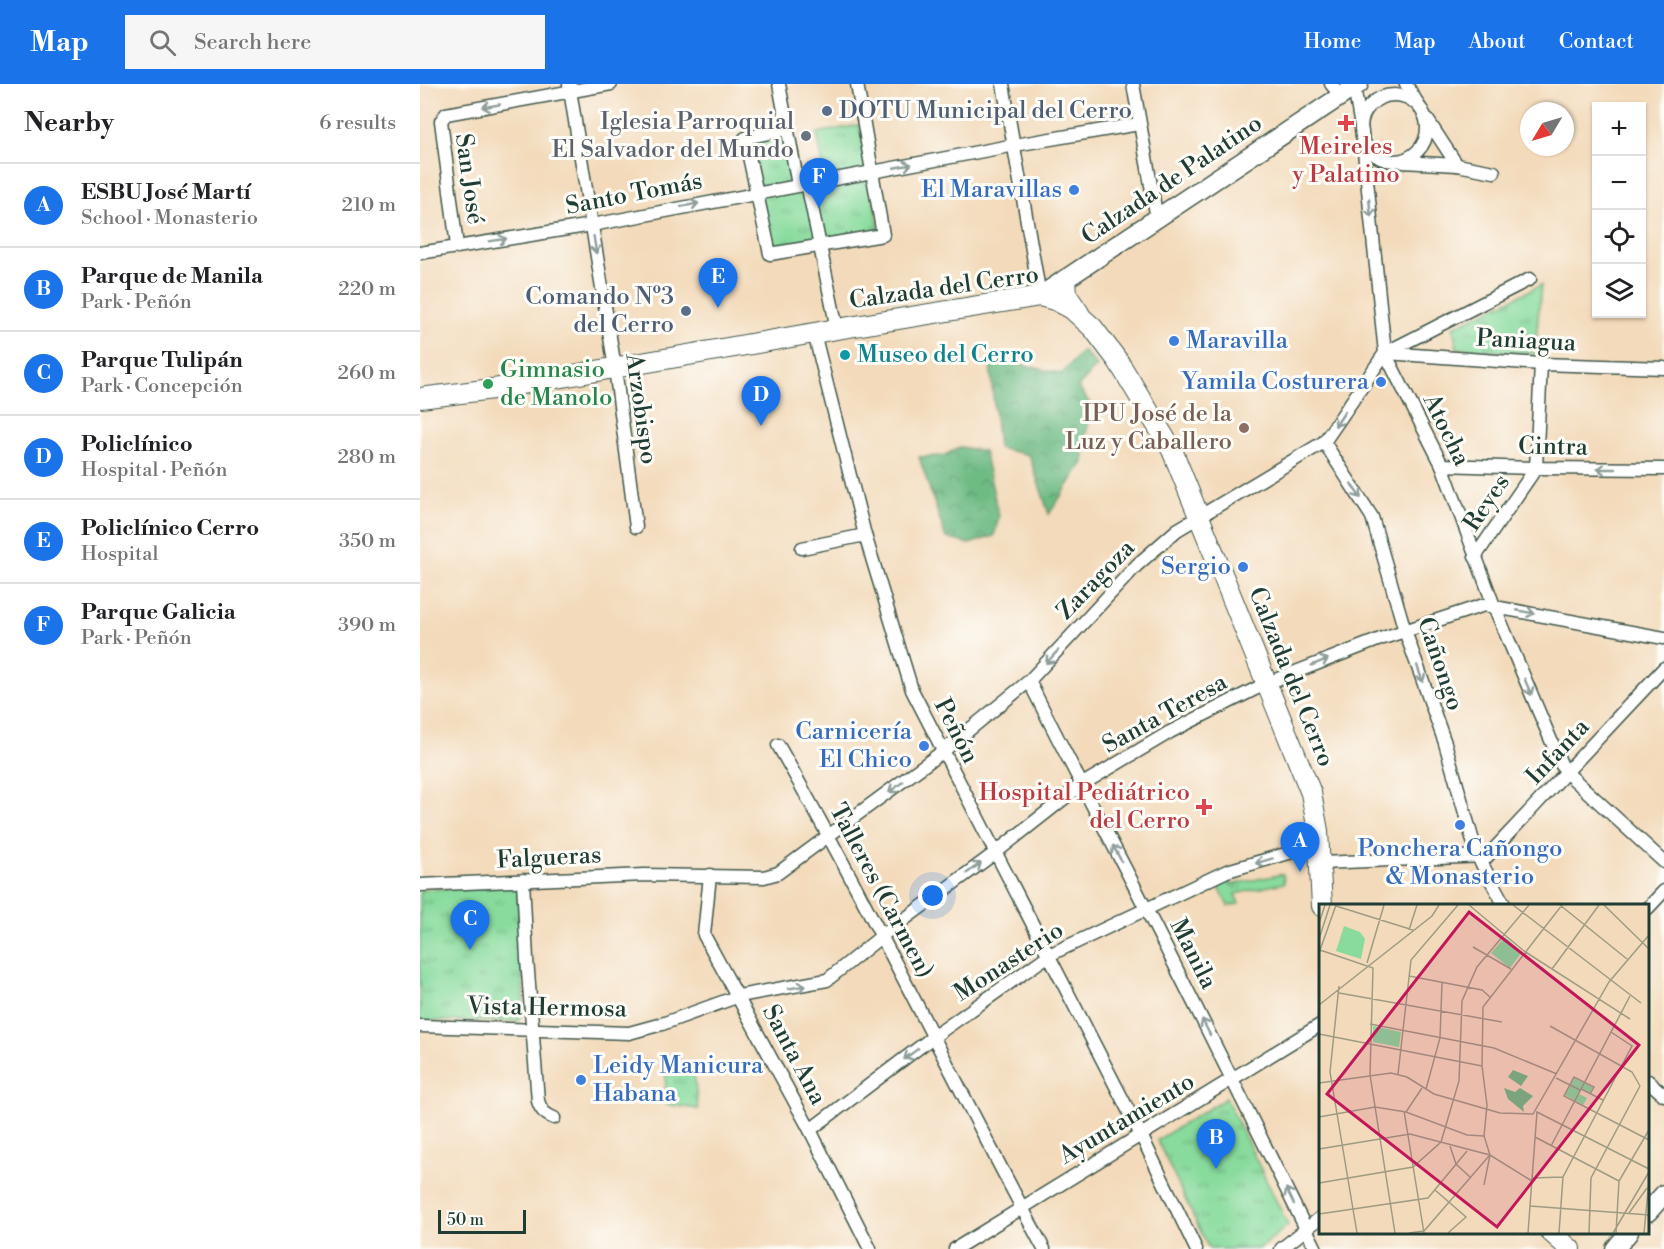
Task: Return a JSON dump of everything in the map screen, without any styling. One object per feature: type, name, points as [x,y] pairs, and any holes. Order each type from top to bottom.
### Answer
[{"type":"main road","points":[[1065,280],[1068,298],[1082,317]]},
{"type":"main road","name":"Calzada del Cerro","points":[[420,399],[493,389],[1040,296],[1065,305],[1082,317],[1118,361],[1162,431],[1200,516],[1265,684],[1311,793],[1320,853],[1322,904]]},
{"type":"main road","points":[[1552,1234],[1570,1249]]},
{"type":"street","points":[[569,88],[611,84]]},
{"type":"street","points":[[779,84],[788,129],[820,246],[837,329]]},
{"type":"street","points":[[788,129],[745,138],[770,254],[883,235],[857,84]]},
{"type":"street","points":[[1003,84],[1040,296]]},
{"type":"street","points":[[1133,84],[1157,219]]},
{"type":"street","points":[[1406,84],[1457,165]]},
{"type":"street","name":"San José","points":[[457,246],[441,121],[443,117],[446,114],[569,88]]},
{"type":"street","name":"Arzobispo","points":[[569,88],[615,368],[636,527]]},
{"type":"street","name":"Atocha","points":[[1346,88],[1362,132],[1385,353],[1442,465],[1494,606],[1561,764],[1567,773]]},
{"type":"street","name":"Calzada de Palatino","points":[[1040,296],[1157,219],[1346,88]]},
{"type":"street","points":[[1399,96],[1417,105],[1423,112],[1427,132],[1419,150],[1403,160],[1393,161],[1384,159],[1369,149],[1362,132],[1362,122],[1371,105],[1380,99],[1399,96]]},
{"type":"street","name":"Santo Tomás","points":[[420,253],[592,225],[803,184],[1139,124]]},
{"type":"street","points":[[1365,161],[1457,165],[1494,172]]},
{"type":"street","name":"Zaragoza","points":[[680,875],[764,877],[773,875],[830,836],[942,752],[1029,681],[1137,565],[1177,530],[1324,442],[1385,353],[1530,279]]},
{"type":"street","name":"Peñón","points":[[814,333],[865,535],[912,690],[1141,1135],[1197,1249]]},
{"type":"street","name":"Paniagua","points":[[1385,353],[1541,364],[1664,368]]},
{"type":"street","name":"Reyes","points":[[1475,557],[1536,468],[1541,364]]},
{"type":"street","name":"Cañongo","points":[[1324,442],[1372,517],[1405,630],[1482,858],[1504,904]]},
{"type":"street","name":"Cintra","points":[[1442,465],[1664,469]]},
{"type":"street","points":[[802,548],[865,535]]},
{"type":"street","name":"Santa Teresa","points":[[739,996],[827,980],[883,935],[995,853],[1080,785],[1170,732],[1265,684],[1405,630],[1452,617],[1484,604],[1664,638]]},
{"type":"street","name":"Infanta","points":[[1482,858],[1567,773],[1664,668]]},
{"type":"street","name":"Manila","points":[[1029,681],[1316,1249]]},
{"type":"street","name":"Talleres (Carmen)","points":[[778,745],[883,935],[933,1037],[1044,1249]]},
{"type":"street","points":[[1567,773],[1664,862]]},
{"type":"street","name":"Monasterio","points":[[810,1130],[933,1037],[1049,955],[1227,871],[1320,853],[1482,858]]},
{"type":"street","name":"Falgueras","points":[[420,885],[680,875]]},
{"type":"street","name":"Santa Ana","points":[[710,875],[704,935],[810,1130],[870,1249]]},
{"type":"street","points":[[523,880],[538,1101],[540,1109],[554,1118]]},
{"type":"street","points":[[1649,906],[1664,891]]},
{"type":"street","name":"Vista Hermosa","points":[[420,1026],[628,1033],[662,1024],[739,996]]},
{"type":"street","name":"Ayuntamiento","points":[[955,1249],[1319,1026]]},
{"type":"street","points":[[1649,1083],[1664,1095]]},
{"type":"street","points":[[1649,1210],[1664,1194]]},
{"type":"street","points":[[1281,1249],[1319,1219]]},
{"type":"street","points":[[1614,1249],[1628,1234]]},
{"type":"green space","points":[[859,125],[880,233],[772,251],[749,140],[784,133],[794,182],[825,177],[817,133]]},
{"type":"green space","points":[[1541,285],[1535,354],[1457,348],[1453,327]]},
{"type":"green space","points":[[1083,350],[1097,366],[1078,387],[1094,409],[1083,441],[1084,461],[1049,514],[1029,455],[998,448],[990,364],[1020,364],[1062,374]]},
{"type":"green space","points":[[960,447],[984,451],[999,517],[994,536],[969,544],[946,538],[919,457],[943,456]]},
{"type":"green space","points":[[1283,874],[1284,883],[1235,894],[1239,904],[1228,906],[1216,881],[1227,876],[1230,885]]},
{"type":"green space","points":[[513,885],[518,889],[524,1010],[518,1021],[420,1021],[420,890]]},
{"type":"green space","points":[[666,1063],[693,1064],[698,1109],[665,1104]]},
{"type":"green space","points":[[1226,1098],[1288,1225],[1259,1249],[1209,1249],[1157,1140]]},
{"type":"place","name":"DOTU Municipal del Cerro","points":[[827,111]]},
{"type":"place","name":"Meireles y Palatino","points":[[1346,123]]},
{"type":"place","name":"Iglesia Parroquial El Salvador del Mundo","points":[[806,136]]},
{"type":"place","name":"El Maravillas","points":[[1074,190]]},
{"type":"place","name":"Parque Galicia","points":[[819,208]]},
{"type":"place","name":"Policlínico Cerro","points":[[718,308]]},
{"type":"place","name":"Comando Nº3 del Cerro","points":[[686,311]]},
{"type":"place","name":"Maravilla","points":[[1174,341]]},
{"type":"place","name":"Museo del Cerro","points":[[845,355]]},
{"type":"place","name":"Yamila Costurera","points":[[1381,382]]},
{"type":"place","name":"Gimnasio de Manolo","points":[[488,384]]},
{"type":"place","name":"Policlínico","points":[[761,426]]},
{"type":"place","name":"IPU José de la Luz y Caballero","points":[[1244,428]]},
{"type":"place","name":"Sergio","points":[[1243,567]]},
{"type":"place","name":"Carnicería El Chico","points":[[924,746]]},
{"type":"place","name":"Hospital Pediátrico del Cerro","points":[[1204,807]]},
{"type":"place","name":"Ponchera Cañongo & Monasterio","points":[[1460,825]]},
{"type":"place","name":"ESBU José Martí","points":[[1300,872]]},
{"type":"place","name":"Parque Tulipán","points":[[470,950]]},
{"type":"place","name":"Leidy Manicura Habana","points":[[581,1080]]},
{"type":"place","name":"Parque de Manila","points":[[1216,1169]]}]
